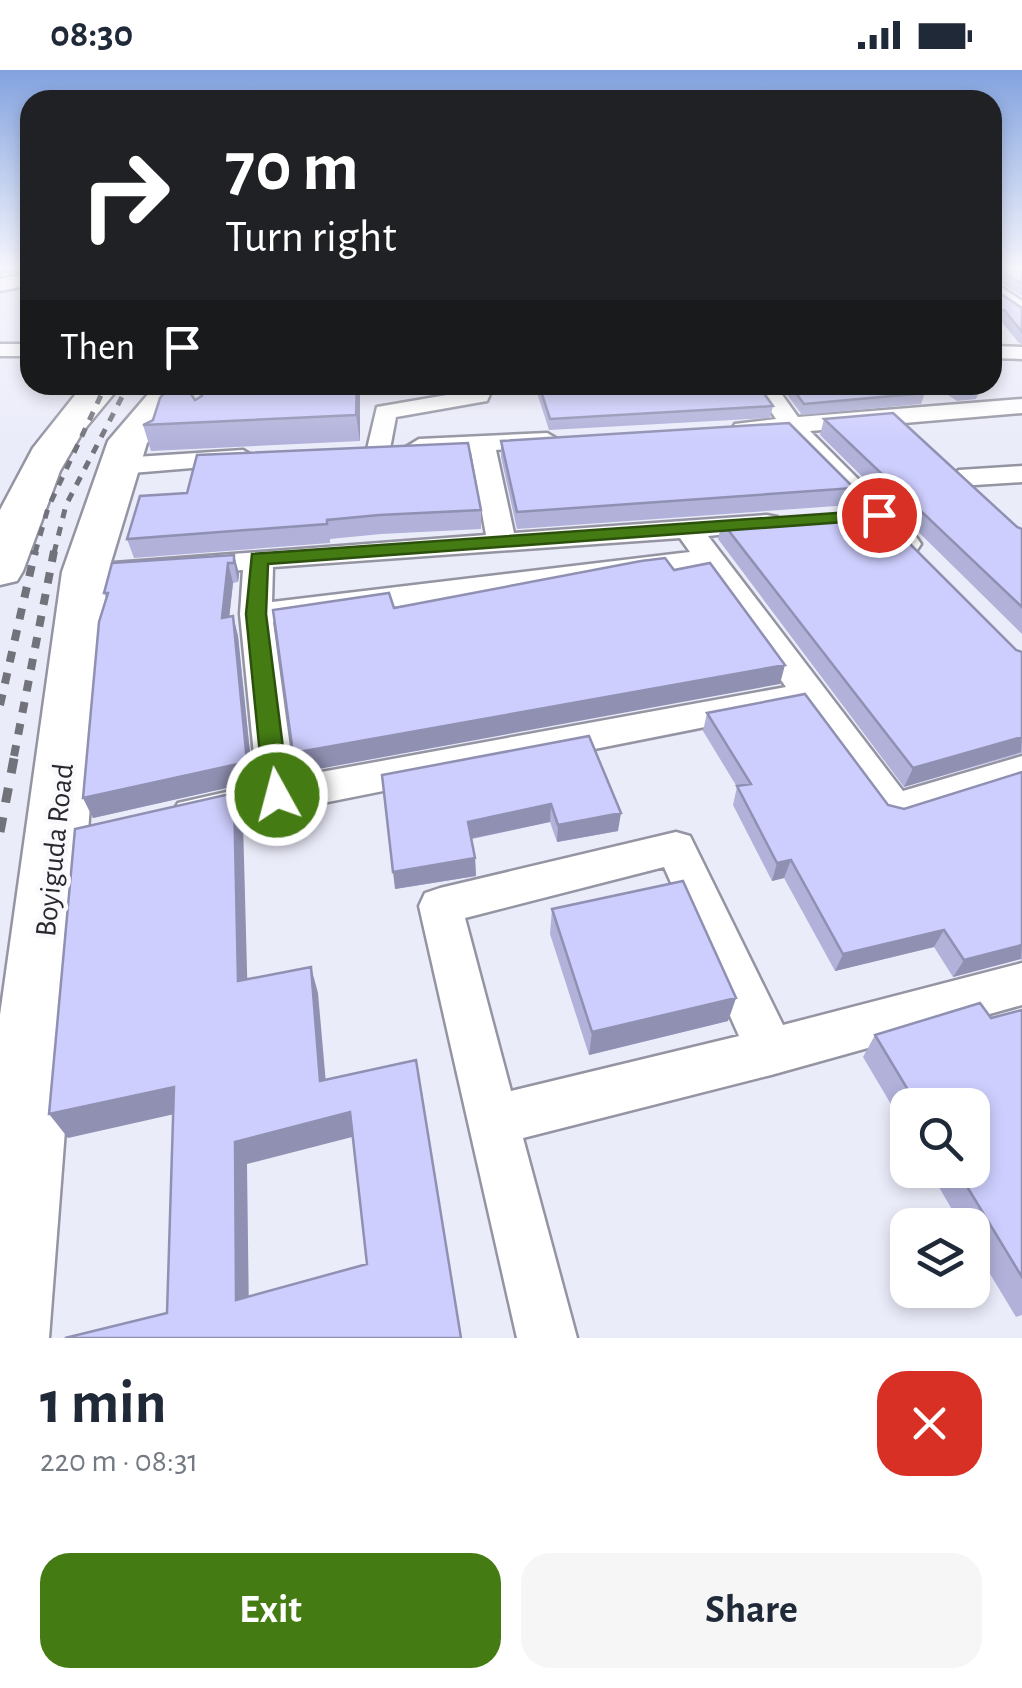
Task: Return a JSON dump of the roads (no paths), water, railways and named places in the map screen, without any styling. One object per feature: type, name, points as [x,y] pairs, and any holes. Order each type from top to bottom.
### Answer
[{"type":"main road","points":[[66,427],[135,406]]},
{"type":"main road","points":[[0,571],[44,457],[66,427],[135,406]]},
{"type":"main road","name":"Boyiguda Road","points":[[2,1338],[74,842],[85,572],[135,406]]},
{"type":"street","points":[[479,395],[385,412],[371,450],[579,438]]},
{"type":"street","points":[[771,395],[792,427],[932,570]]},
{"type":"street","points":[[930,395],[949,414]]},
{"type":"street","points":[[135,406],[268,456]]},
{"type":"street","points":[[715,431],[1022,406]]},
{"type":"street","points":[[896,419],[984,501]]},
{"type":"street","points":[[482,443],[501,541]]},
{"type":"street","points":[[958,478],[1022,474]]},
{"type":"street","points":[[841,518],[879,515]]},
{"type":"street","points":[[85,572],[802,521]]},
{"type":"street","points":[[688,529],[895,810],[1022,770]]},
{"type":"street","points":[[258,558],[256,614],[277,795]]},
{"type":"street","points":[[256,614],[709,558]]},
{"type":"street","points":[[166,820],[277,795],[810,694]]},
{"type":"street","points":[[546,1338],[440,906],[676,848],[771,1052]]},
{"type":"street","points":[[491,1120],[771,1052],[1022,984]]},
{"type":"railway","points":[[35,553],[48,508],[101,395]]},
{"type":"railway","points":[[54,553],[66,505],[123,395]]},
{"type":"railway","points":[[0,705],[35,551]]},
{"type":"railway","points":[[14,756],[54,551]]},
{"type":"railway","points":[[0,832],[15,753]]}]
